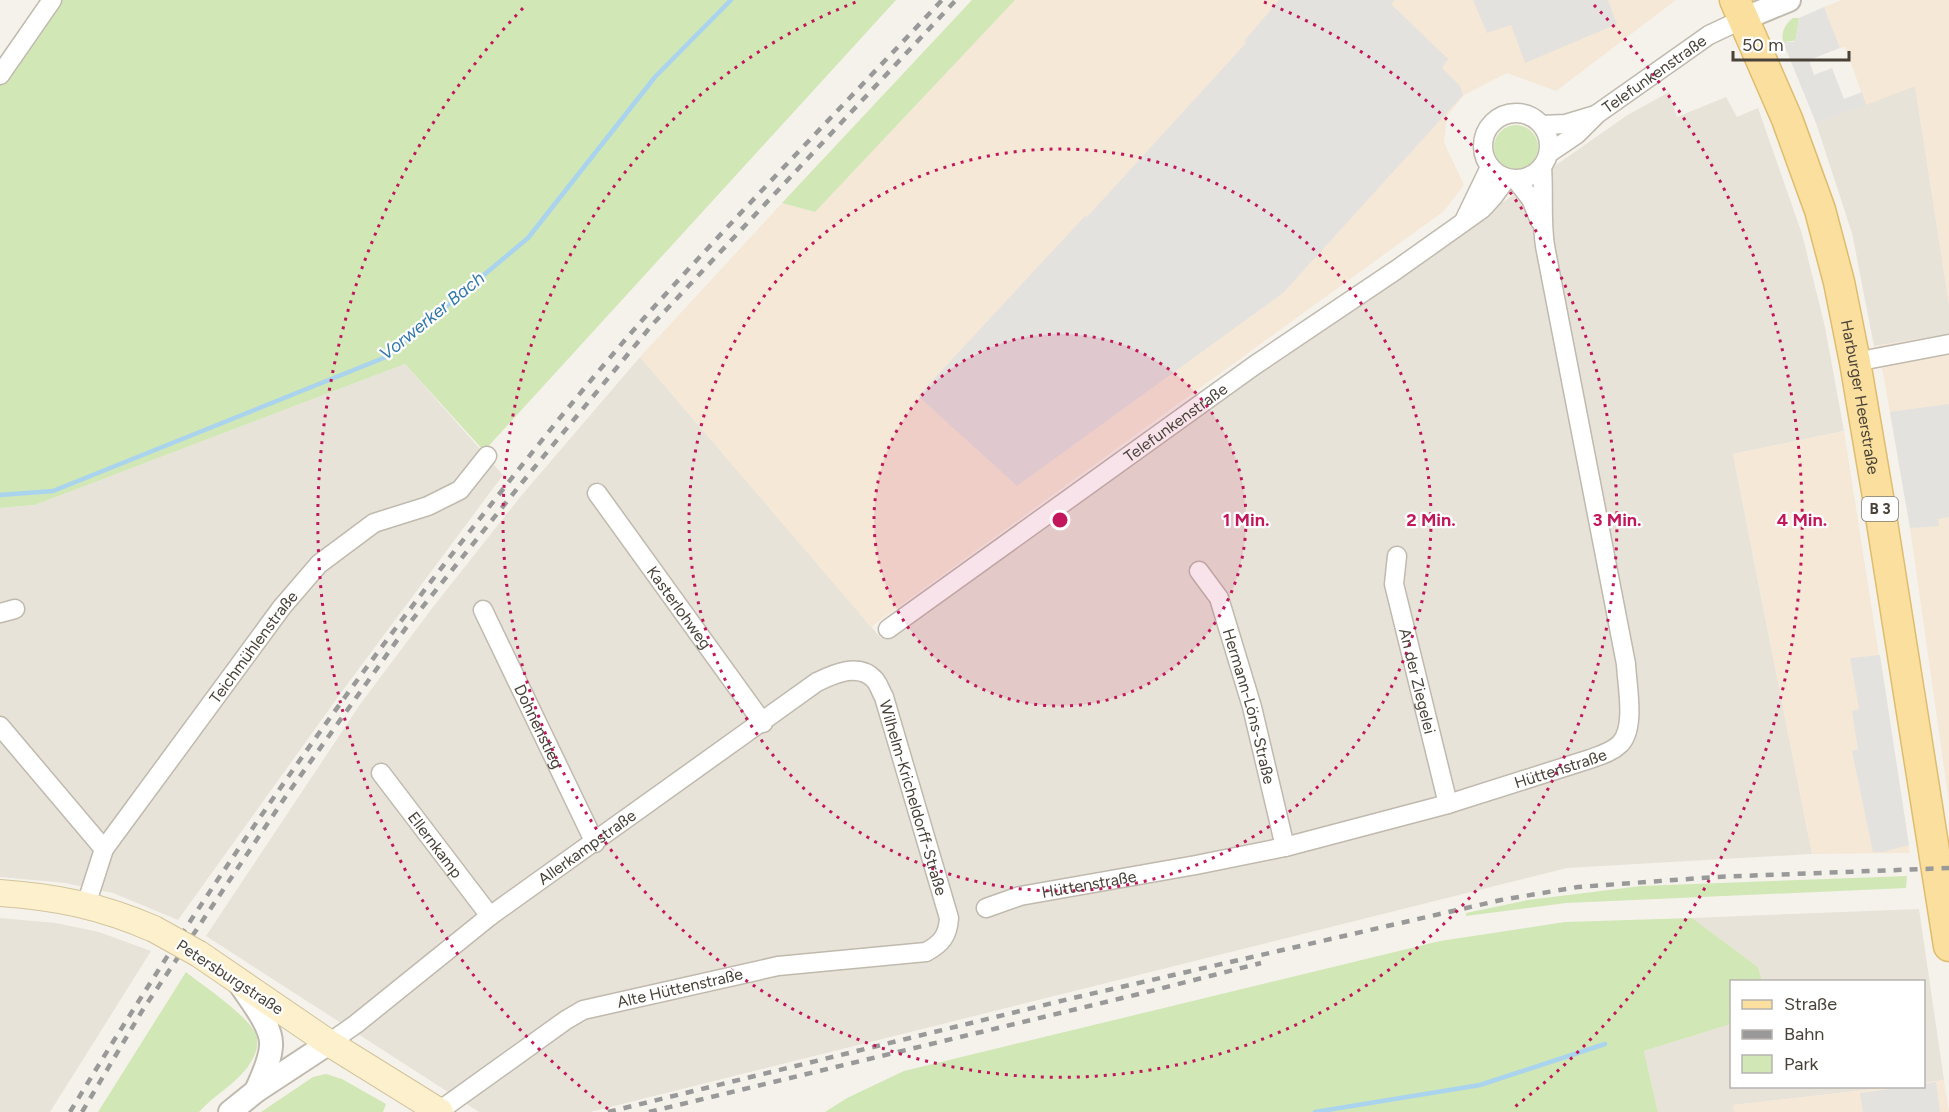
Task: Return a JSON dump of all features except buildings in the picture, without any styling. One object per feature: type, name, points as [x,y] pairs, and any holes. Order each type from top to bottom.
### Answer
[{"type":"main road","name":"Harburger Heerstraße","points":[[1739,9],[1787,119],[1820,210],[1839,282],[1855,362],[1949,946]]},
{"type":"main road","name":"Petersburgstraße","points":[[0,893],[86,904],[127,917],[153,929],[199,954],[329,1043],[439,1112]]},
{"type":"street","points":[[0,75],[52,0]]},
{"type":"street","points":[[1739,9],[1789,0]]},
{"type":"street","name":"Telefunkenstraße","points":[[888,629],[1255,365],[1482,209],[1511,179],[1526,178],[1597,114],[1709,34],[1739,9]]},
{"type":"street","points":[[1515,113],[1525,114],[1542,125],[1550,143],[1546,160],[1542,226],[1531,200],[1511,179],[1490,167],[1484,154],[1486,131],[1497,119],[1515,113]]},
{"type":"street","name":"Telefunkenstraße","points":[[1542,125],[1564,124],[1597,114]]},
{"type":"street","name":"Telefunkenstraße","points":[[1466,219],[1490,167]]},
{"type":"street","name":"Hüttenstraße","points":[[986,908],[1020,896],[1285,847],[1448,804],[1600,755],[1610,751],[1621,742],[1629,730],[1626,664],[1542,226]]},
{"type":"street","points":[[1855,362],[1949,344]]},
{"type":"street","name":"Teichmühlenstraße","points":[[86,904],[104,849],[282,607],[319,564],[374,523],[428,506],[460,490],[487,456]]},
{"type":"street","name":"Kasterlohweg","points":[[597,493],[763,723]]},
{"type":"street","name":"An der Ziegelei","points":[[1397,556],[1394,584],[1448,804]]},
{"type":"street","name":"Hermann-Löns-Straße","points":[[1199,571],[1220,598],[1252,707],[1285,847]]},
{"type":"street","name":"Dohnenstieg","points":[[483,610],[595,843]]},
{"type":"street","name":"Allerkampstraße","points":[[329,1043],[356,1024],[490,916],[763,723],[817,682],[839,672],[856,670]]},
{"type":"street","name":"Wilhelm-Kricheldorff-Straße","points":[[856,670],[874,679],[884,697],[949,918],[946,936]]},
{"type":"street","points":[[0,726],[104,849]]},
{"type":"street","name":"Ellernkamp","points":[[381,773],[490,916]]},
{"type":"street","name":"Alte Hüttenstraße","points":[[439,1112],[583,1010],[777,966],[926,952],[939,945],[946,936]]},
{"type":"street","points":[[240,983],[269,1029],[271,1039],[268,1059],[256,1091]]},
{"type":"street","points":[[230,1112],[256,1091],[329,1043]]},
{"type":"shaded area","points":[[1015,0],[1676,0],[1556,91],[1507,73],[1464,95],[1447,116],[1444,142],[1464,185],[1444,211],[871,627],[640,357],[782,203],[815,212]]},
{"type":"shaded area","points":[[1279,0],[1395,0],[1391,4],[1448,59],[1442,68],[1460,86],[1463,95],[1283,293],[1017,486],[918,396],[1085,216],[1087,217],[1246,43],[1245,40]]},
{"type":"shaded area","points":[[1473,0],[1608,0],[1617,24],[1525,63],[1511,25],[1487,33]]},
{"type":"shaded area","points":[[1842,0],[1949,0],[1949,304],[1915,86],[1866,105],[1845,47],[1840,48],[1824,7]]},
{"type":"shaded area","points":[[1824,7],[1840,48],[1809,60],[1814,75],[1832,68],[1844,99],[1862,92],[1866,105],[1816,123],[1783,42],[1793,42],[1796,39],[1799,18]]},
{"type":"shaded area","points":[[1915,85],[1949,304],[1949,334],[1874,346],[1852,233],[1816,123]]},
{"type":"shaded area","points":[[1669,92],[1677,117],[1726,97],[1737,117],[1758,108],[1802,234],[1825,327],[1844,431],[1733,454],[1812,854],[1567,868],[590,1112],[479,1112],[206,936],[361,703],[521,496],[640,357],[881,638],[1626,116]]},
{"type":"shaded area","points":[[1949,334],[1949,803],[1910,528],[1882,367],[1874,346]]},
{"type":"shaded area","points":[[405,364],[503,475],[343,690],[178,920],[113,893],[65,883],[0,877],[0,508],[35,505]]},
{"type":"shaded area","points":[[1949,404],[1949,517],[1938,519],[1939,526],[1910,528],[1890,412]]},
{"type":"shaded area","points":[[1844,431],[1910,853],[1812,854],[1733,454]]},
{"type":"shaded area","points":[[1880,655],[1909,845],[1883,852],[1873,852],[1852,751],[1858,749],[1852,711],[1859,709],[1850,658]]},
{"type":"shaded area","points":[[1919,909],[1944,1080],[1925,1083],[1925,980],[1762,980],[1758,967],[1692,918]]},
{"type":"shaded area","points":[[0,918],[56,923],[99,932],[151,951],[50,1112],[0,1112]]},
{"type":"shaded area","points":[[1730,1024],[1730,1088],[1883,1088],[1734,1105],[1734,1112],[1658,1112],[1644,1051]]},
{"type":"shaded area","points":[[1944,1080],[1949,1112],[1734,1112],[1733,1105],[1883,1088],[1925,1088],[1925,1083]]},
{"type":"shaded area","points":[[1936,1082],[1940,1112],[1863,1112],[1860,1093],[1897,1088],[1925,1088],[1925,1084]]},
{"type":"green space","points":[[57,0],[896,0],[484,451],[405,364],[35,505],[0,508],[0,81]]},
{"type":"green space","points":[[972,0],[1015,0],[815,212],[782,203]]},
{"type":"green space","points":[[1793,18],[1799,18],[1796,39],[1783,42],[1784,28]]},
{"type":"green space","points":[[1516,125],[1532,131],[1538,147],[1532,163],[1516,169],[1500,163],[1494,147],[1500,131]]},
{"type":"green space","points":[[1907,876],[1906,888],[1566,903],[1466,916],[1466,913],[1528,900],[1641,886]]},
{"type":"green space","points":[[1692,918],[1758,967],[1762,980],[1730,980],[1730,1024],[1644,1051],[1658,1112],[825,1112],[847,1098],[904,1071],[1440,941],[1565,922]]},
{"type":"green space","points":[[186,972],[247,1021],[257,1038],[255,1054],[249,1065],[236,1080],[199,1112],[98,1112]]},
{"type":"green space","points":[[326,1074],[342,1079],[386,1104],[383,1112],[261,1112],[313,1077]]},
{"type":"waterway","name":"Vorwerker Bach","points":[[0,495],[53,491],[386,357],[528,238],[655,77],[731,0]]},
{"type":"waterway","points":[[1315,1112],[1480,1085],[1605,1044]]},
{"type":"railway","points":[[70,1112],[165,960],[265,810],[369,664],[478,521],[645,317],[942,0]]},
{"type":"railway","points":[[82,1112],[142,1011],[286,796],[408,625],[652,325],[956,0]]},
{"type":"railway","points":[[608,1112],[1073,998],[1501,900],[1578,887],[1715,877],[1949,868]]},
{"type":"railway","points":[[649,1112],[1261,963]]}]
